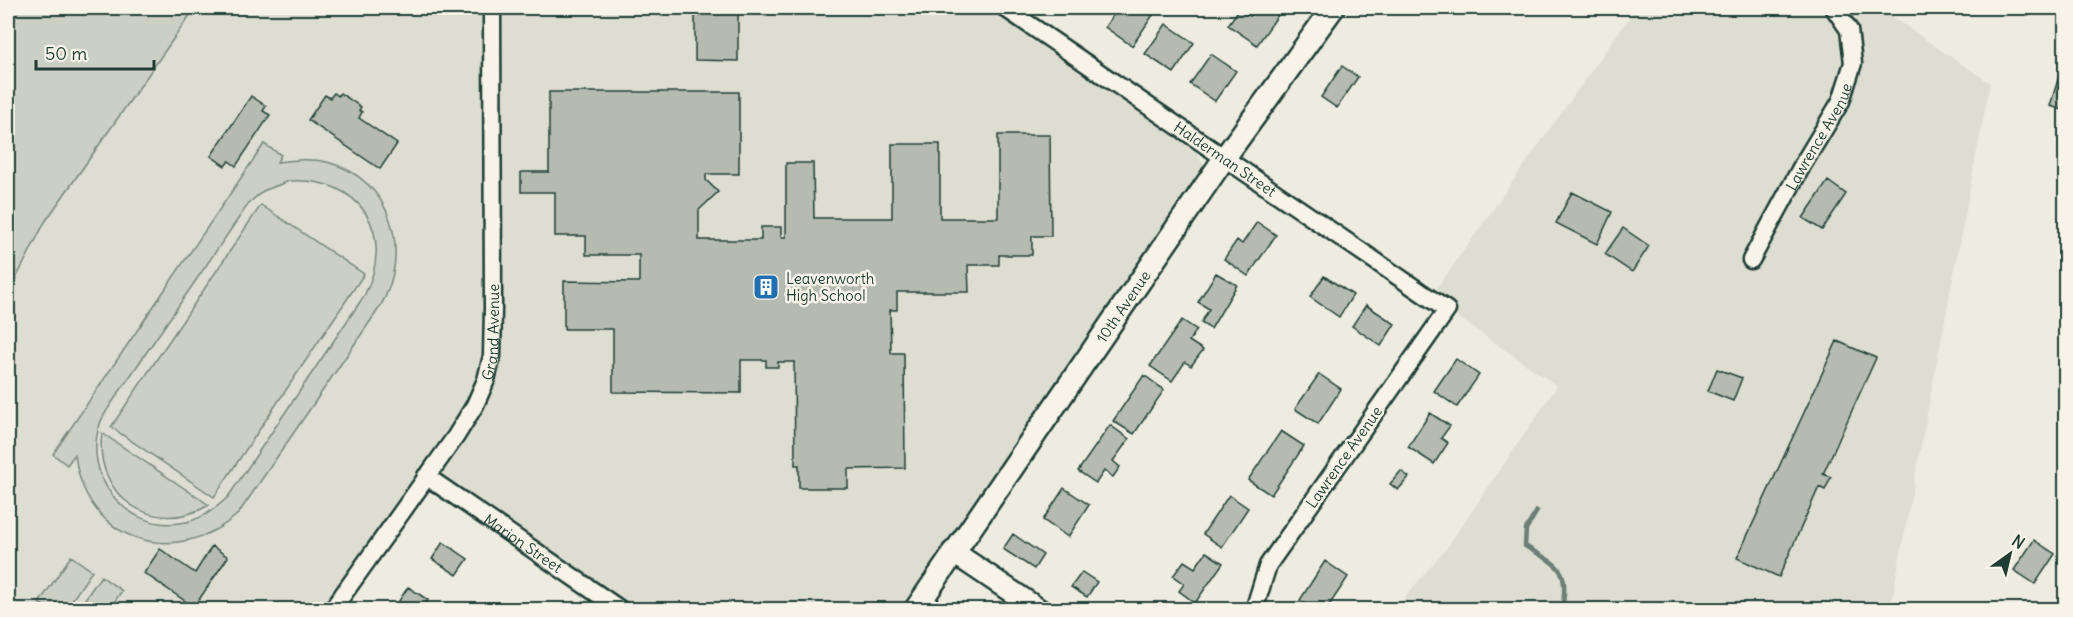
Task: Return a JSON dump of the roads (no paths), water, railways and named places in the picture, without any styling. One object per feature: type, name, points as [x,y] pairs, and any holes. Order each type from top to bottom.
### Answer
[{"type":"street","name":"Grand Avenue","points":[[332,609],[456,436],[475,405],[486,380],[492,356],[492,8]]},
{"type":"street","name":"Halderman Street","points":[[1005,8],[1447,310]]},
{"type":"street","name":"10th Avenue","points":[[915,609],[1225,157],[1333,8]]},
{"type":"street","name":"Lawrence Avenue","points":[[1751,260],[1803,164],[1841,101],[1853,63],[1849,30],[1834,8]]},
{"type":"street","name":"Lawrence Avenue","points":[[1254,609],[1268,565],[1447,310]]},
{"type":"street","name":"Marion Street","points":[[426,476],[621,609]]},
{"type":"street","points":[[953,552],[1039,609]]},
{"type":"waterway","points":[[1537,511],[1526,529],[1525,546],[1546,558],[1559,569],[1564,584],[1562,610]]},
{"type":"place","name":"Leavenworth High School","points":[[766,287]]}]
